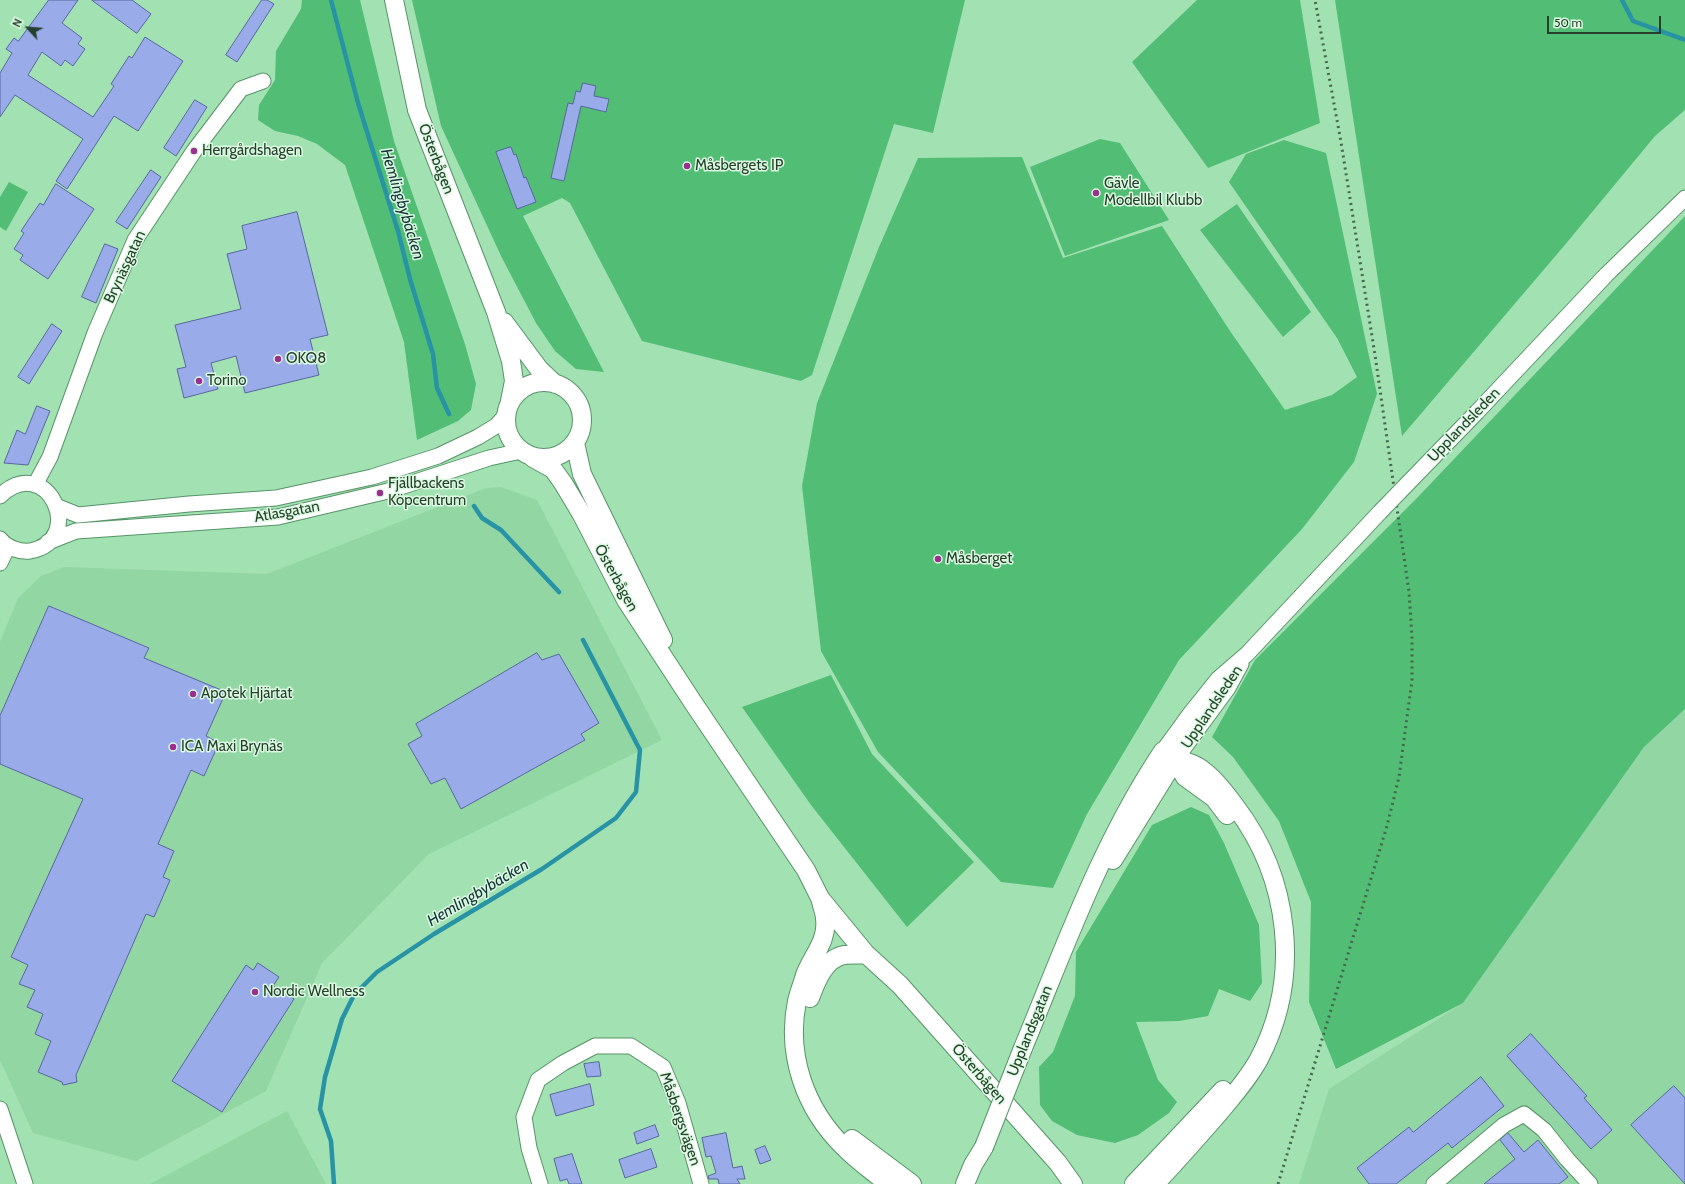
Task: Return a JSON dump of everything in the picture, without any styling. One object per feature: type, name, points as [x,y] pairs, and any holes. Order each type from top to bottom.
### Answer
[{"type":"main road","name":"Österbågen","points":[[394,0],[417,110],[496,312],[512,368],[514,381],[508,408]]},
{"type":"main road","name":"Österbågen","points":[[496,312],[539,369],[556,384]]},
{"type":"main road","points":[[544,382],[556,384],[566,389],[575,398],[580,409],[582,427],[574,443],[561,455],[547,459],[527,454],[511,441],[506,428],[508,408],[519,391],[532,384],[544,382]]},
{"type":"main road","name":"Österbågen","points":[[574,443],[582,474],[694,704]]},
{"type":"main road","name":"Österbågen","points":[[527,454],[553,469],[563,483],[581,513],[626,600],[806,870],[820,898],[866,954],[900,985],[1058,1163],[1073,1184]]},
{"type":"main road","points":[[1134,1184],[1234,1076],[1249,1052],[1261,1027],[1269,1002],[1273,975],[1274,949],[1269,902],[1254,859],[1223,809],[1207,792],[1185,777],[1169,755]]},
{"type":"main road","points":[[1155,1184],[1244,1083],[1259,1059],[1271,1032],[1279,1005],[1284,977],[1285,949],[1280,900],[1273,874],[1264,851],[1238,810],[1213,779],[1205,771],[1169,755]]},
{"type":"main road","name":"Upplandsgatan","points":[[976,1184],[984,1147],[1078,915],[1169,755]]},
{"type":"main road","name":"Österbågen","points":[[806,870],[829,891],[871,941],[900,985]]},
{"type":"main road","points":[[820,898],[825,919],[825,933],[806,972],[797,1000],[794,1032],[796,1058],[802,1084],[813,1109],[828,1130],[844,1148],[888,1184]]},
{"type":"main road","points":[[866,954],[843,955],[834,960],[818,977],[808,1003],[805,1032],[808,1056],[814,1080],[824,1103],[838,1124],[853,1140],[912,1184]]},
{"type":"main road","name":"Upplandsgatan","points":[[965,1184],[973,1165],[984,1147]]},
{"type":"main road","name":"Österbågen","points":[[1058,1163],[1086,1184]]},
{"type":"street","name":"Brynäsgatan","points":[[35,485],[50,457],[95,333],[135,240],[194,151],[241,89],[263,81]]},
{"type":"street","name":"Upplandsleden","points":[[1169,755],[1228,688],[1247,654],[1606,275],[1685,198]]},
{"type":"street","name":"Atlasgatan","points":[[58,507],[78,515],[189,504],[276,498],[372,477],[438,456],[478,437],[496,426],[508,408]]},
{"type":"street","name":"Atlasgatan","points":[[4,543],[18,550],[29,551],[76,531],[278,517],[388,491],[489,458],[527,454]]},
{"type":"street","points":[[0,496],[5,491],[16,486],[27,484],[35,485],[49,494],[58,507],[59,524],[55,534],[48,542]]},
{"type":"street","points":[[0,563],[4,543]]},
{"type":"street","name":"Måsbergsvägen","points":[[540,1184],[529,1148],[524,1117],[538,1080],[563,1063],[595,1046],[631,1046],[663,1066],[678,1103],[701,1184]]},
{"type":"street","points":[[0,1109],[25,1184]]},
{"type":"street","points":[[1434,1184],[1504,1125],[1524,1114],[1544,1130],[1567,1159],[1590,1184]]},
{"type":"shaded area","points":[[302,0],[360,0],[394,141],[465,344],[476,384],[471,410],[458,421],[417,440],[404,342],[345,165],[317,144],[298,136],[275,131],[258,120],[259,105],[275,80],[276,51],[301,9]]},
{"type":"shaded area","name":"Måsbergets IP","points":[[412,0],[965,0],[933,133],[894,124],[812,375],[801,381],[642,341],[570,203],[562,198],[523,216],[604,372],[576,369],[555,351],[536,323],[502,258],[441,126]]},
{"type":"shaded area","points":[[1197,0],[1300,0],[1320,123],[1208,168],[1132,62]]},
{"type":"shaded area","points":[[1335,0],[1685,0],[1685,110],[1655,136],[1564,246],[1402,436]]},
{"type":"shaded area","name":"Gävle Modellbil Klubb","points":[[1100,139],[1120,143],[1169,220],[1065,256],[1030,167]]},
{"type":"shaded area","points":[[1284,140],[1326,153],[1377,394],[1354,462],[1302,529],[1179,660],[1087,814],[1053,888],[1001,882],[878,752],[821,651],[802,486],[817,403],[879,247],[918,158],[1022,157],[1063,258],[1162,226],[1230,331],[1285,410],[1332,395],[1357,377],[1337,338],[1229,182],[1246,154]]},
{"type":"shaded area","points":[[9,182],[28,192],[6,231],[0,227],[0,197]]},
{"type":"shaded area","points":[[1237,204],[1311,312],[1283,337],[1200,230]]},
{"type":"shaded area","points":[[1685,216],[1685,709],[1644,747],[1463,1003],[1336,1069],[1309,1002],[1311,902],[1279,821],[1233,757],[1212,737],[1255,660],[1417,498]]},
{"type":"shaded area","points":[[501,487],[537,500],[662,740],[429,854],[322,963],[266,1091],[136,1161],[33,1133],[0,1060],[0,642],[18,598],[41,576],[64,567],[267,574],[486,488]]},
{"type":"shaded area","points":[[831,675],[872,754],[974,862],[907,927],[811,805],[742,707]]},
{"type":"shaded area","points":[[1685,709],[1685,1184],[1299,1184],[1329,1089],[1463,1003],[1644,747]]},
{"type":"shaded area","points":[[1191,807],[1209,815],[1224,843],[1259,925],[1262,983],[1250,1001],[1219,989],[1208,1016],[1179,1021],[1136,1022],[1158,1080],[1177,1102],[1169,1113],[1138,1135],[1115,1143],[1077,1135],[1052,1121],[1040,1105],[1039,1067],[1053,1052],[1075,996],[1076,952],[1152,825]]},
{"type":"shaded area","points":[[287,1111],[326,1184],[150,1184]]},
{"type":"building","points":[[49,0],[78,0],[62,23],[82,38],[78,44],[85,49],[73,66],[65,60],[61,66],[42,52],[28,75],[93,117],[114,86],[111,84],[129,56],[132,58],[145,37],[183,61],[138,131],[114,116],[67,189],[56,181],[83,139],[15,95],[0,117],[0,73],[12,53],[6,49],[14,38],[18,41]]},
{"type":"building","points":[[92,0],[132,0],[151,14],[137,33]]},
{"type":"building","points":[[262,0],[267,0],[274,4],[237,62],[226,55]]},
{"type":"building","points":[[583,83],[596,86],[594,96],[609,99],[606,112],[581,106],[564,181],[551,178],[568,103],[573,104],[576,91],[580,92]]},
{"type":"building","points":[[195,100],[207,107],[176,156],[164,148]]},
{"type":"building","points":[[511,147],[514,155],[516,154],[524,178],[526,177],[536,202],[517,209],[496,152]]},
{"type":"building","points":[[151,170],[161,177],[127,229],[116,222]]},
{"type":"building","points":[[56,184],[94,209],[48,279],[20,260],[23,255],[14,249],[24,233],[21,231],[40,203],[43,205]]},
{"type":"building","points":[[297,212],[328,335],[310,339],[319,375],[245,393],[236,356],[211,363],[218,389],[184,398],[177,369],[186,367],[175,325],[241,309],[227,254],[247,249],[242,226]]},
{"type":"building","points":[[105,244],[118,249],[96,303],[82,297]]},
{"type":"building","points":[[52,324],[62,331],[29,384],[18,377]]},
{"type":"building","points":[[37,406],[50,411],[28,465],[4,463],[17,430],[25,434]]},
{"type":"building","points":[[49,606],[149,648],[144,658],[226,692],[206,736],[219,743],[204,776],[191,770],[158,844],[174,851],[163,877],[170,880],[154,917],[146,914],[76,1075],[77,1082],[63,1085],[62,1082],[38,1072],[51,1041],[35,1034],[43,1014],[27,1007],[35,990],[19,984],[28,965],[11,957],[83,799],[0,764],[0,716]]},
{"type":"building","points":[[537,653],[542,660],[559,654],[599,723],[581,734],[585,740],[461,809],[445,778],[431,784],[408,744],[422,736],[416,724]]},
{"type":"building","points":[[258,963],[279,977],[273,986],[294,999],[222,1112],[172,1081],[246,965],[253,970]]},
{"type":"building","points":[[1531,1034],[1587,1096],[1584,1098],[1612,1130],[1591,1149],[1507,1056]]},
{"type":"building","points":[[599,1062],[601,1076],[587,1077],[584,1064]]},
{"type":"building","points":[[1481,1077],[1504,1106],[1452,1148],[1448,1143],[1396,1184],[1369,1184],[1357,1168],[1409,1127],[1413,1132]]},
{"type":"building","points":[[590,1084],[594,1105],[556,1116],[550,1095]]},
{"type":"building","points":[[1674,1086],[1685,1098],[1685,1184],[1631,1125]]},
{"type":"building","points":[[655,1125],[659,1136],[637,1144],[634,1133]]},
{"type":"building","points":[[726,1133],[733,1168],[742,1166],[745,1179],[737,1179],[740,1184],[719,1184],[718,1179],[709,1179],[708,1176],[716,1173],[711,1156],[706,1157],[702,1138]]},
{"type":"building","points":[[1508,1133],[1524,1152],[1538,1140],[1568,1177],[1559,1184],[1484,1184],[1515,1159],[1500,1140]]},
{"type":"building","points":[[765,1146],[771,1160],[760,1164],[755,1150]]},
{"type":"building","points":[[651,1149],[657,1167],[625,1178],[619,1160]]},
{"type":"building","points":[[572,1154],[582,1184],[569,1184],[567,1179],[560,1181],[554,1159]]},
{"type":"waterway","name":"Hemlingbybäcken","points":[[331,0],[358,103],[398,231],[410,279],[433,354],[437,388],[449,414]]},
{"type":"waterway","points":[[1622,0],[1633,21],[1685,40]]},
{"type":"waterway","name":"Hemlingbybäcken","points":[[474,506],[482,518],[501,530],[559,592]]},
{"type":"waterway","name":"Hemlingbybäcken","points":[[334,1184],[331,1141],[320,1109],[325,1077],[342,1019],[354,995],[377,972],[434,934],[542,869],[616,818],[636,792],[640,750],[583,640]]},
{"type":"railway","points":[[1278,1184],[1387,826],[1399,777],[1412,680],[1412,637],[1409,592],[1375,355],[1341,142],[1315,0]]},
{"type":"place","name":"Herrgårdshagen","points":[[194,151]]},
{"type":"place","name":"Måsbergets IP","points":[[687,166]]},
{"type":"place","name":"Gävle Modellbil Klubb","points":[[1096,193]]},
{"type":"place","name":"OKQ8","points":[[278,359]]},
{"type":"place","name":"Torino","points":[[199,381]]},
{"type":"place","name":"Fjällbackens Köpcentrum","points":[[380,493]]},
{"type":"place","name":"Måsberget","points":[[938,559]]},
{"type":"place","name":"Apotek Hjärtat","points":[[193,694]]},
{"type":"place","name":"ICA Maxi Brynäs","points":[[173,747]]},
{"type":"place","name":"Nordic Wellness","points":[[255,992]]}]
